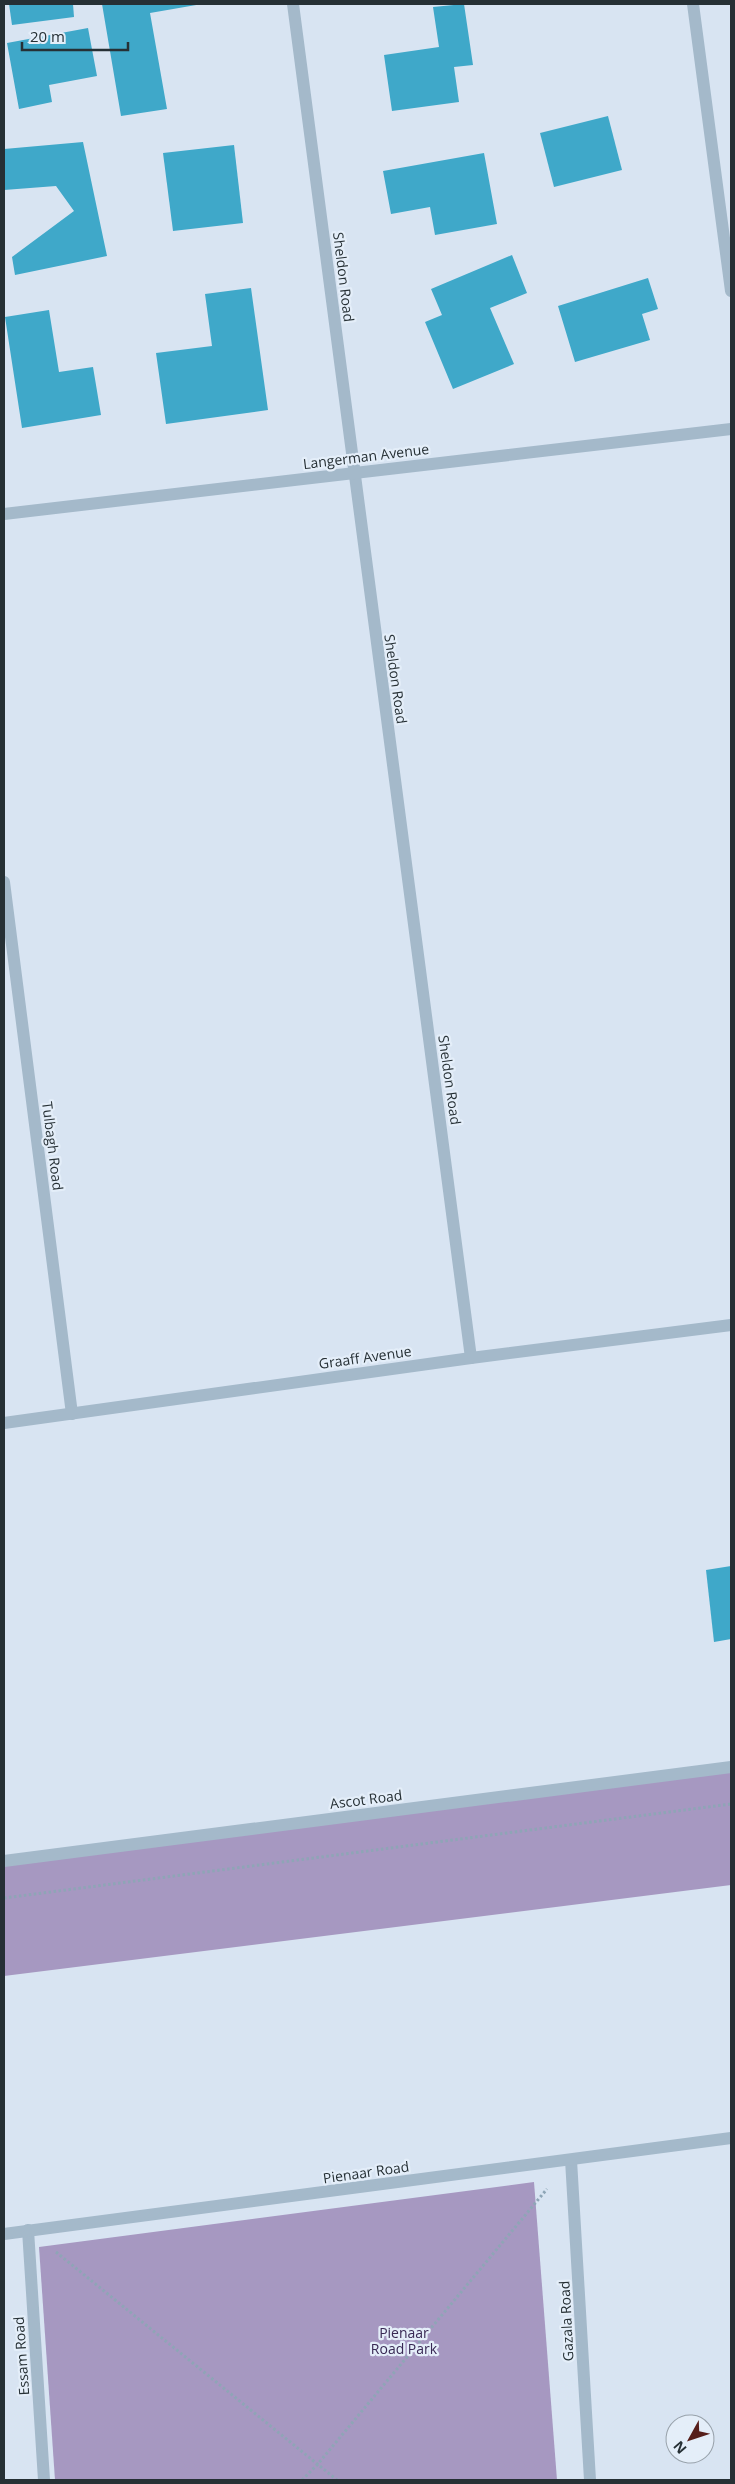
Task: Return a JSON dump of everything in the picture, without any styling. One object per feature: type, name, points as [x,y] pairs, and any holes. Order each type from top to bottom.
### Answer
[{"type":"street","name":"Sheldon Road","points":[[293,4],[471,1358]]},
{"type":"street","points":[[694,4],[731,291]]},
{"type":"street","name":"Langerman Avenue","points":[[4,514],[731,429]]},
{"type":"street","name":"Tulbagh Road","points":[[4,882],[72,1414]]},
{"type":"street","name":"Graaff Avenue","points":[[4,1423],[471,1358],[731,1325]]},
{"type":"street","name":"Ascot Road","points":[[4,1861],[731,1767]]},
{"type":"street","name":"Pienaar Road","points":[[4,2234],[731,2138]]},
{"type":"street","name":"Gazala Road","points":[[571,2160],[590,2480]]},
{"type":"street","name":"Essam Road","points":[[28,2230],[44,2480]]},
{"type":"path","points":[[4,1898],[731,1804]]},
{"type":"path","points":[[302,2480],[317,2465],[571,2160]]},
{"type":"path","points":[[28,2230],[337,2480]]},
{"type":"green space","points":[[731,1767],[731,1885],[4,1976],[4,1861]]},
{"type":"green space","name":"Pienaar Road Park","points":[[534,2182],[557,2480],[55,2480],[39,2247]]},
{"type":"building","points":[[9,4],[73,4],[74,17],[12,25]]},
{"type":"building","points":[[102,4],[202,4],[150,13],[167,109],[121,116]]},
{"type":"building","points":[[464,4],[473,65],[454,67],[459,102],[392,111],[384,55],[439,47],[433,7]]},
{"type":"building","points":[[88,28],[97,76],[49,85],[52,102],[19,109],[7,43]]},
{"type":"building","points":[[608,116],[622,170],[554,187],[540,133]]},
{"type":"building","points":[[83,142],[107,256],[15,275],[12,257],[74,211],[56,186],[4,190],[4,149]]},
{"type":"building","points":[[234,145],[243,223],[173,231],[163,153]]},
{"type":"building","points":[[484,153],[497,224],[435,235],[430,207],[391,214],[383,171]]},
{"type":"building","points":[[512,255],[527,293],[490,308],[514,364],[453,389],[425,322],[442,315],[431,289]]},
{"type":"building","points":[[648,278],[658,309],[642,314],[650,340],[575,362],[558,306]]},
{"type":"building","points":[[251,288],[268,410],[166,424],[156,353],[212,346],[205,294]]},
{"type":"building","points":[[49,310],[59,372],[93,367],[101,415],[22,428],[5,317]]},
{"type":"building","points":[[731,1566],[731,1639],[714,1642],[706,1570]]}]
